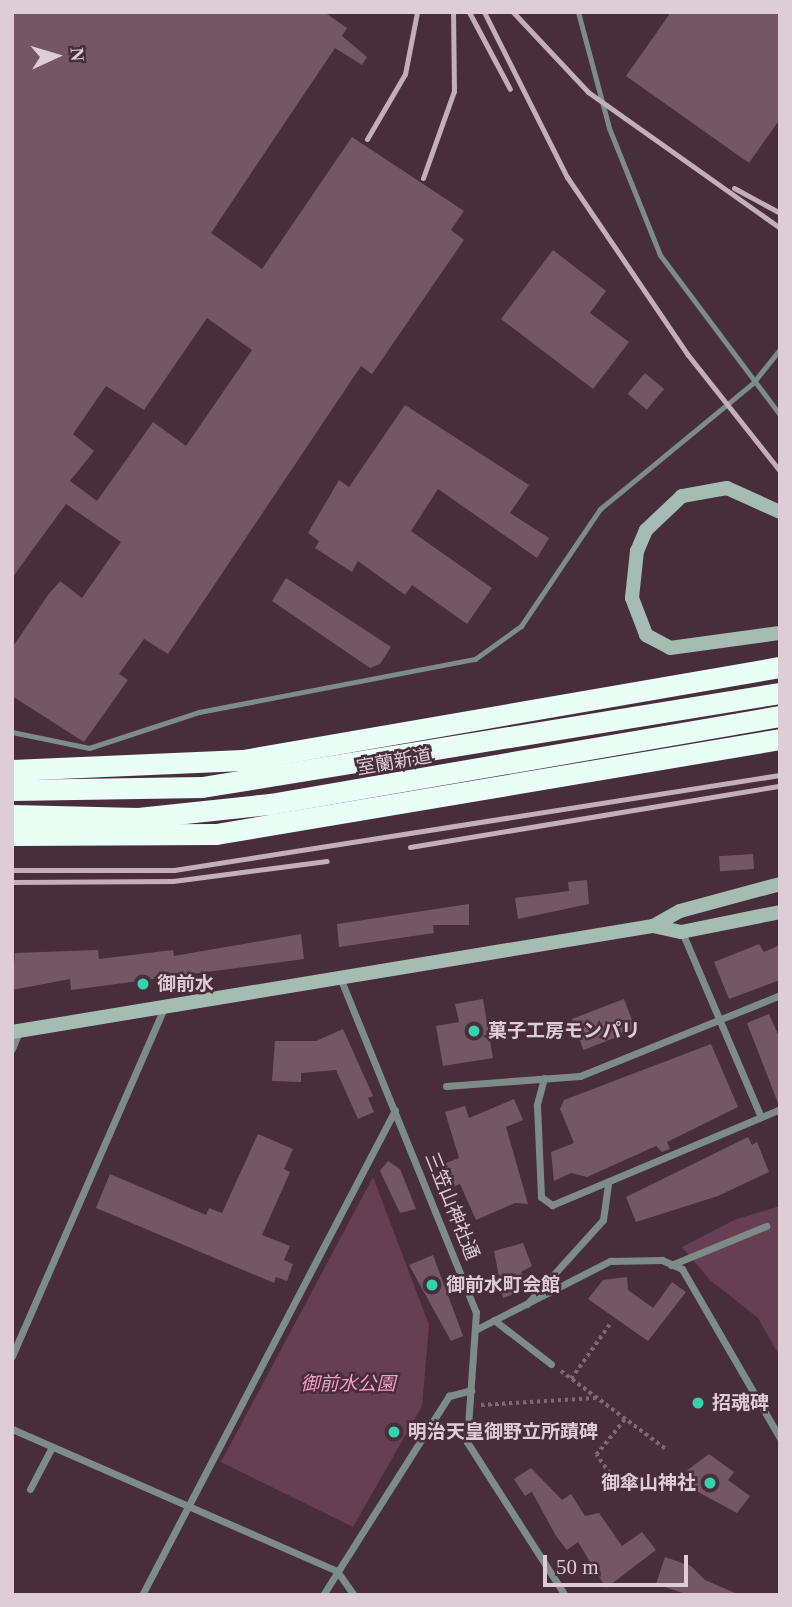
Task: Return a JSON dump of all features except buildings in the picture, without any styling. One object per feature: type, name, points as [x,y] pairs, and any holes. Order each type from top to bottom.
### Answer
[{"type":"highway","points":[[12,770],[243,760],[780,667]]},
{"type":"highway","name":"室蘭新道","points":[[12,790],[202,787],[780,693]]},
{"type":"highway","name":"室蘭新道","points":[[12,815],[138,818],[270,804],[780,716]]},
{"type":"highway","points":[[12,835],[216,834],[780,739]]},
{"type":"street","points":[[780,512],[727,488],[682,496],[646,530],[637,551],[632,598],[646,635],[670,648],[780,633]]},
{"type":"street","points":[[12,1049],[16,1032],[653,926],[680,911],[780,884]]},
{"type":"street","points":[[653,926],[681,932],[780,912]]},
{"type":"street","points":[[681,932],[716,1020],[761,1117]]},
{"type":"street","name":"三笠山神社通","points":[[341,980],[471,1292],[475,1330],[469,1406],[471,1450],[565,1595]]},
{"type":"street","points":[[446,1086],[580,1076],[780,995]]},
{"type":"street","points":[[12,1356],[164,1008]]},
{"type":"street","points":[[544,1078],[537,1105],[541,1196],[552,1205],[608,1184],[780,1110]]},
{"type":"street","points":[[142,1595],[395,1110]]},
{"type":"street","points":[[527,1304],[603,1220],[608,1184]]},
{"type":"street","points":[[671,1265],[766,1226]]},
{"type":"street","points":[[475,1330],[610,1261],[671,1265],[682,1269],[780,1438]]},
{"type":"street","points":[[494,1320],[551,1364]]},
{"type":"street","points":[[323,1595],[449,1396],[471,1390]]},
{"type":"street","points":[[12,1429],[338,1571],[354,1595]]},
{"type":"street","points":[[30,1489],[52,1447]]},
{"type":"lane","points":[[578,12],[609,128],[660,254],[753,383],[780,415]]},
{"type":"lane","points":[[12,732],[89,748],[199,712],[475,659],[521,626],[600,509],[753,383],[780,349]]},
{"type":"path","points":[[571,1379],[610,1324]]},
{"type":"path","points":[[551,1364],[666,1449]]},
{"type":"path","points":[[469,1406],[598,1398]]},
{"type":"path","points":[[618,1485],[596,1455],[625,1419]]},
{"type":"green space","name":"御前水公園","points":[[373,1177],[429,1325],[422,1406],[353,1527],[221,1462]]},
{"type":"green space","points":[[780,1206],[780,1357],[758,1318],[710,1280],[682,1247],[734,1220]]},
{"type":"railway","points":[[367,139],[405,74],[417,12]]},
{"type":"railway","points":[[423,178],[454,91],[453,12]]},
{"type":"railway","points":[[469,12],[510,89]]},
{"type":"railway","points":[[484,12],[567,177],[688,355],[780,471]]},
{"type":"railway","points":[[513,12],[588,92],[780,228]]},
{"type":"railway","points":[[734,188],[780,213]]},
{"type":"railway","points":[[12,870],[174,870],[780,775]]},
{"type":"railway","points":[[410,847],[780,786]]},
{"type":"railway","points":[[12,882],[173,881],[327,861]]},
{"type":"place","name":"御前水","points":[[143,984]]},
{"type":"place","name":"菓子工房モンパリ","points":[[474,1031]]},
{"type":"place","name":"御前水町会館","points":[[432,1285]]},
{"type":"place","name":"招魂碑","points":[[698,1403]]},
{"type":"place","name":"明治天皇御野立所蹟碑","points":[[394,1432]]},
{"type":"place","name":"御傘山神社","points":[[710,1483]]}]
